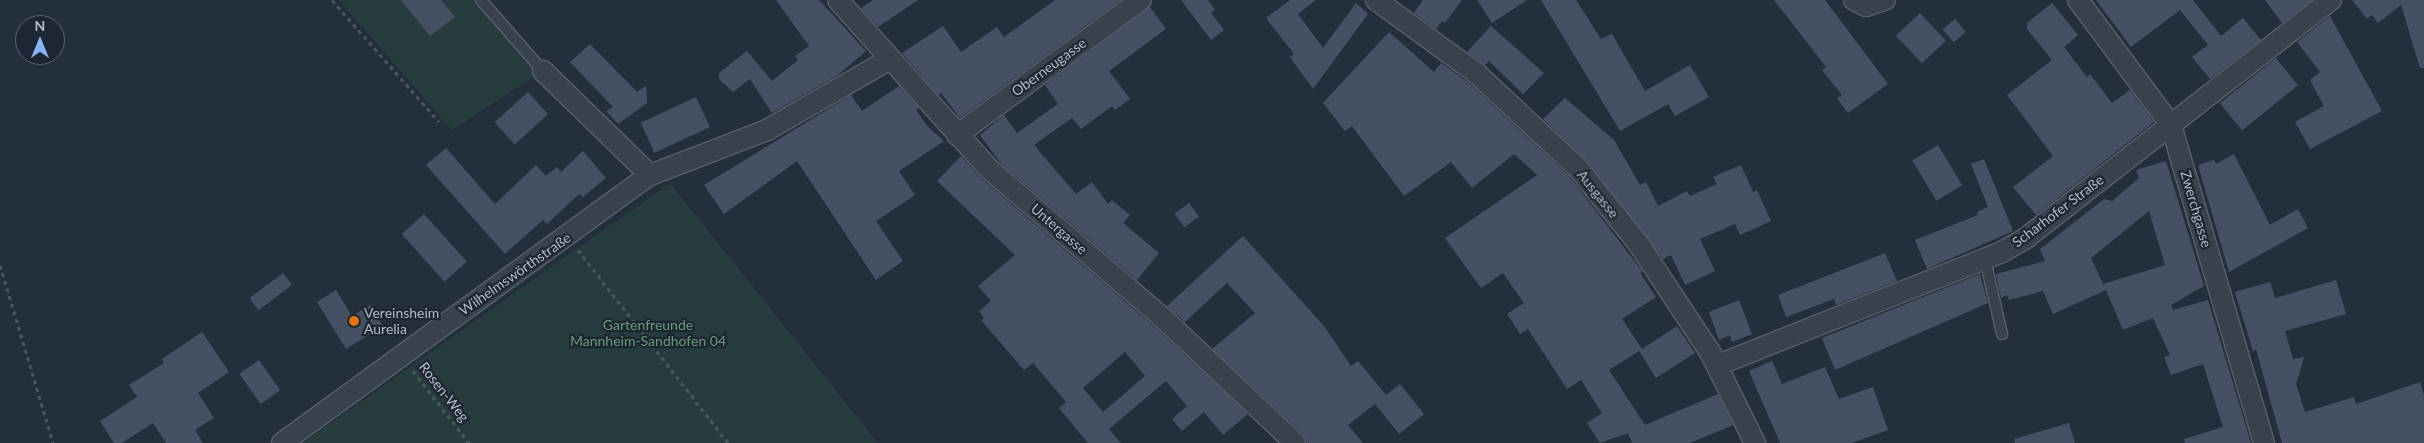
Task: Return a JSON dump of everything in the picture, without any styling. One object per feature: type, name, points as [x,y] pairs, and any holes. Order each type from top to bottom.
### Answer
[{"type":"street","name":"Oberneugasse","points":[[958,135],[1141,0]]},
{"type":"street","name":"Ausgasse","points":[[1376,0],[1476,73],[1578,168],[1640,246],[1718,365],[1755,443]]},
{"type":"street","points":[[1854,0],[1866,6],[1885,0]]},
{"type":"street","name":"Zwerchgasse","points":[[2078,0],[2171,125],[2264,443]]},
{"type":"street","name":"Scharhofer Straße","points":[[1718,365],[1985,259],[2026,238],[2331,0]]},
{"type":"street","name":"Untergasse","points":[[847,3],[890,59],[990,169],[1164,319],[1295,443]]},
{"type":"street","name":"Wilhelmswörthstraße","points":[[282,443],[401,355],[568,237],[650,175],[767,130],[890,59]]},
{"type":"street","points":[[543,71],[650,175]]},
{"type":"lane","points":[[481,0],[543,71]]},
{"type":"lane","points":[[1985,259],[2002,334]]},
{"type":"path","points":[[332,0],[439,122]]},
{"type":"path","points":[[568,237],[728,443]]},
{"type":"path","points":[[0,265],[53,443]]},
{"type":"path","name":"Rosen-Weg","points":[[401,355],[469,443]]},
{"type":"green space","points":[[339,0],[487,0],[546,69],[452,130]]},
{"type":"green space","name":"Gartenfreunde Mannheim-Sandhofen 04","points":[[670,183],[878,443],[303,443],[424,357]]},
{"type":"building","points":[[401,0],[441,0],[455,17],[430,36]]},
{"type":"building","points":[[776,0],[819,0],[866,51],[838,75],[772,113],[750,79],[733,92],[719,79],[719,73],[747,51],[772,81],[798,60],[795,56],[809,46]]},
{"type":"building","points":[[873,0],[918,0],[878,27],[861,8]]},
{"type":"building","points":[[1055,0],[1121,0],[960,118],[941,93],[938,95],[902,53],[943,26],[961,52],[997,27],[1004,37]]},
{"type":"building","points":[[1181,0],[1208,0],[1215,10],[1211,13],[1224,30],[1211,40]]},
{"type":"building","points":[[1290,0],[1316,0],[1298,14],[1323,48],[1356,3],[1368,14],[1313,89],[1290,57],[1294,54],[1266,18]]},
{"type":"building","points":[[1423,0],[1462,0],[1445,23],[1442,21],[1436,29],[1414,13]]},
{"type":"building","points":[[1477,0],[1527,0],[1492,23]]},
{"type":"building","points":[[1541,0],[1576,0],[1601,39],[1612,34],[1645,91],[1690,65],[1709,97],[1675,116],[1668,104],[1620,131]]},
{"type":"building","points":[[1774,0],[1825,0],[1888,84],[1848,113],[1837,98],[1842,95],[1822,70],[1826,67]]},
{"type":"building","points":[[2096,0],[2193,0],[2221,36],[2243,18],[2261,40],[2210,79],[2192,57],[2208,45],[2180,10],[2131,47]]},
{"type":"building","points":[[2265,0],[2312,0],[2282,23]]},
{"type":"building","points":[[2352,0],[2424,0],[2424,68],[2420,68],[2401,5],[2378,23],[2372,15],[2367,19]]},
{"type":"building","points":[[2052,3],[2078,35],[2064,47],[2087,77],[2090,74],[2112,103],[2130,90],[2154,122],[2036,215],[2013,187],[2053,156],[2007,95],[2052,60],[2027,29],[2027,23]]},
{"type":"building","points":[[1150,7],[1166,29],[1109,71],[1130,99],[1115,110],[1112,106],[1081,129],[1072,118],[1034,145],[1076,194],[1092,182],[1108,204],[1112,200],[1130,215],[1123,223],[1159,253],[1137,280],[1001,164],[980,135],[1004,115],[1017,133],[1058,104],[1045,85]]},
{"type":"building","points":[[1920,13],[1946,41],[1922,63],[1896,36]]},
{"type":"building","points":[[2330,16],[2382,111],[2310,149],[2295,122],[2324,106],[2310,80],[2320,72],[2297,42]]},
{"type":"building","points":[[1955,19],[1966,32],[1954,42],[1943,29]]},
{"type":"building","points":[[1491,26],[1544,73],[1523,94],[1489,61],[1485,65],[1467,52]]},
{"type":"building","points":[[1389,32],[1434,72],[1441,63],[1468,82],[1569,176],[1643,272],[1640,273],[1656,297],[1622,319],[1642,349],[1677,326],[1695,353],[1656,378],[1639,351],[1609,370],[1645,425],[1718,394],[1733,425],[1690,443],[1632,443],[1628,433],[1600,443],[1587,423],[1602,413],[1581,380],[1567,389],[1528,329],[1520,334],[1507,314],[1524,303],[1503,273],[1481,288],[1445,238],[1537,175],[1514,154],[1472,188],[1451,162],[1404,196],[1352,126],[1345,131],[1323,103]]},
{"type":"building","points":[[590,44],[637,92],[646,86],[647,103],[618,124],[606,111],[613,107],[570,62]]},
{"type":"building","points":[[2276,58],[2298,85],[2242,131],[2220,103]]},
{"type":"building","points":[[899,86],[919,108],[916,110],[928,127],[944,141],[899,171],[915,195],[876,221],[903,261],[876,280],[797,161],[724,214],[704,185],[851,95],[862,111]]},
{"type":"building","points":[[528,92],[548,114],[515,144],[495,122]]},
{"type":"building","points":[[696,97],[710,127],[655,153],[641,123]]},
{"type":"building","points":[[1565,98],[1614,140],[1640,185],[1646,182],[1658,206],[1687,191],[1690,196],[1717,184],[1713,177],[1741,165],[1753,192],[1757,190],[1771,221],[1740,235],[1735,224],[1700,239],[1715,271],[1685,285],[1671,255],[1663,259],[1587,161],[1543,119]]},
{"type":"building","points":[[1938,145],[1962,185],[1936,201],[1912,160]]},
{"type":"building","points":[[446,148],[495,204],[536,165],[546,176],[557,167],[561,172],[583,151],[606,178],[583,197],[579,194],[547,224],[543,220],[505,254],[426,165]]},
{"type":"building","points":[[2234,154],[2270,225],[2298,209],[2308,228],[2229,272],[2198,165],[2214,160],[2216,164]]},
{"type":"building","points":[[961,156],[981,178],[1156,328],[1248,414],[1223,435],[1204,412],[1182,431],[1172,419],[1187,406],[1166,381],[1109,429],[1121,443],[1088,443],[1059,408],[1066,402],[1033,363],[1024,370],[981,320],[984,318],[979,311],[991,301],[978,286],[1015,255],[937,181]],"holes":[[[1125,352],[1145,376],[1103,412],[1083,388]]]},
{"type":"building","points":[[1984,159],[2013,231],[1927,269],[1915,240],[1978,215],[1977,212],[1988,207],[1971,164]]},
{"type":"building","points":[[2166,161],[2204,286],[2171,305],[2173,310],[2208,300],[2251,443],[2185,443],[2184,439],[2223,427],[2203,364],[2171,375],[2164,357],[2170,355],[2153,318],[2123,330],[2106,290],[2053,314],[2043,291],[2009,300],[2007,295],[2001,298],[1996,274],[2045,261],[2040,249],[2104,199],[2112,201],[2139,178],[2136,170]],"holes":[[[2149,211],[2165,265],[2103,284],[2091,258]]]},
{"type":"building","points":[[1189,203],[1199,217],[1184,227],[1174,214]]},
{"type":"building","points":[[424,214],[467,262],[445,282],[402,234]]},
{"type":"building","points":[[1243,236],[1324,326],[1351,366],[1358,361],[1386,395],[1400,384],[1424,414],[1399,434],[1375,404],[1348,425],[1363,443],[1307,443],[1303,434],[1212,349],[1255,313],[1227,283],[1185,322],[1167,306]]},
{"type":"building","points":[[1885,253],[1897,281],[1836,305],[1834,299],[1786,317],[1778,295]]},
{"type":"building","points":[[283,273],[292,285],[258,310],[249,298]]},
{"type":"building","points":[[1980,274],[1988,303],[1835,370],[1822,338]]},
{"type":"building","points":[[2336,280],[2346,314],[2285,331],[2293,359],[2304,357],[2296,384],[2305,412],[2354,397],[2356,404],[2420,382],[2424,395],[2424,443],[2282,443],[2256,349],[2253,351],[2235,292],[2270,282],[2275,298]]},
{"type":"building","name":"Vereinsheim Aurelia","points":[[336,290],[352,316],[370,305],[383,326],[346,349],[317,302]]},
{"type":"building","points":[[1739,300],[1752,334],[1732,342],[1730,335],[1719,340],[1709,312]]},
{"type":"building","points":[[202,332],[229,372],[198,393],[214,418],[195,430],[203,443],[166,443],[153,423],[122,443],[114,443],[100,421],[137,397],[129,385],[164,363],[162,359]]},
{"type":"building","points":[[259,360],[280,390],[261,404],[239,374]]},
{"type":"building","points":[[1772,361],[1782,384],[1825,367],[1839,399],[1873,387],[1888,430],[1852,443],[1780,443],[1749,371]]},
{"type":"building","points":[[2069,423],[2075,443],[2015,443],[2014,439]]},
{"type":"place","name":"Vereinsheim Aurelia","points":[[354,321]]}]
